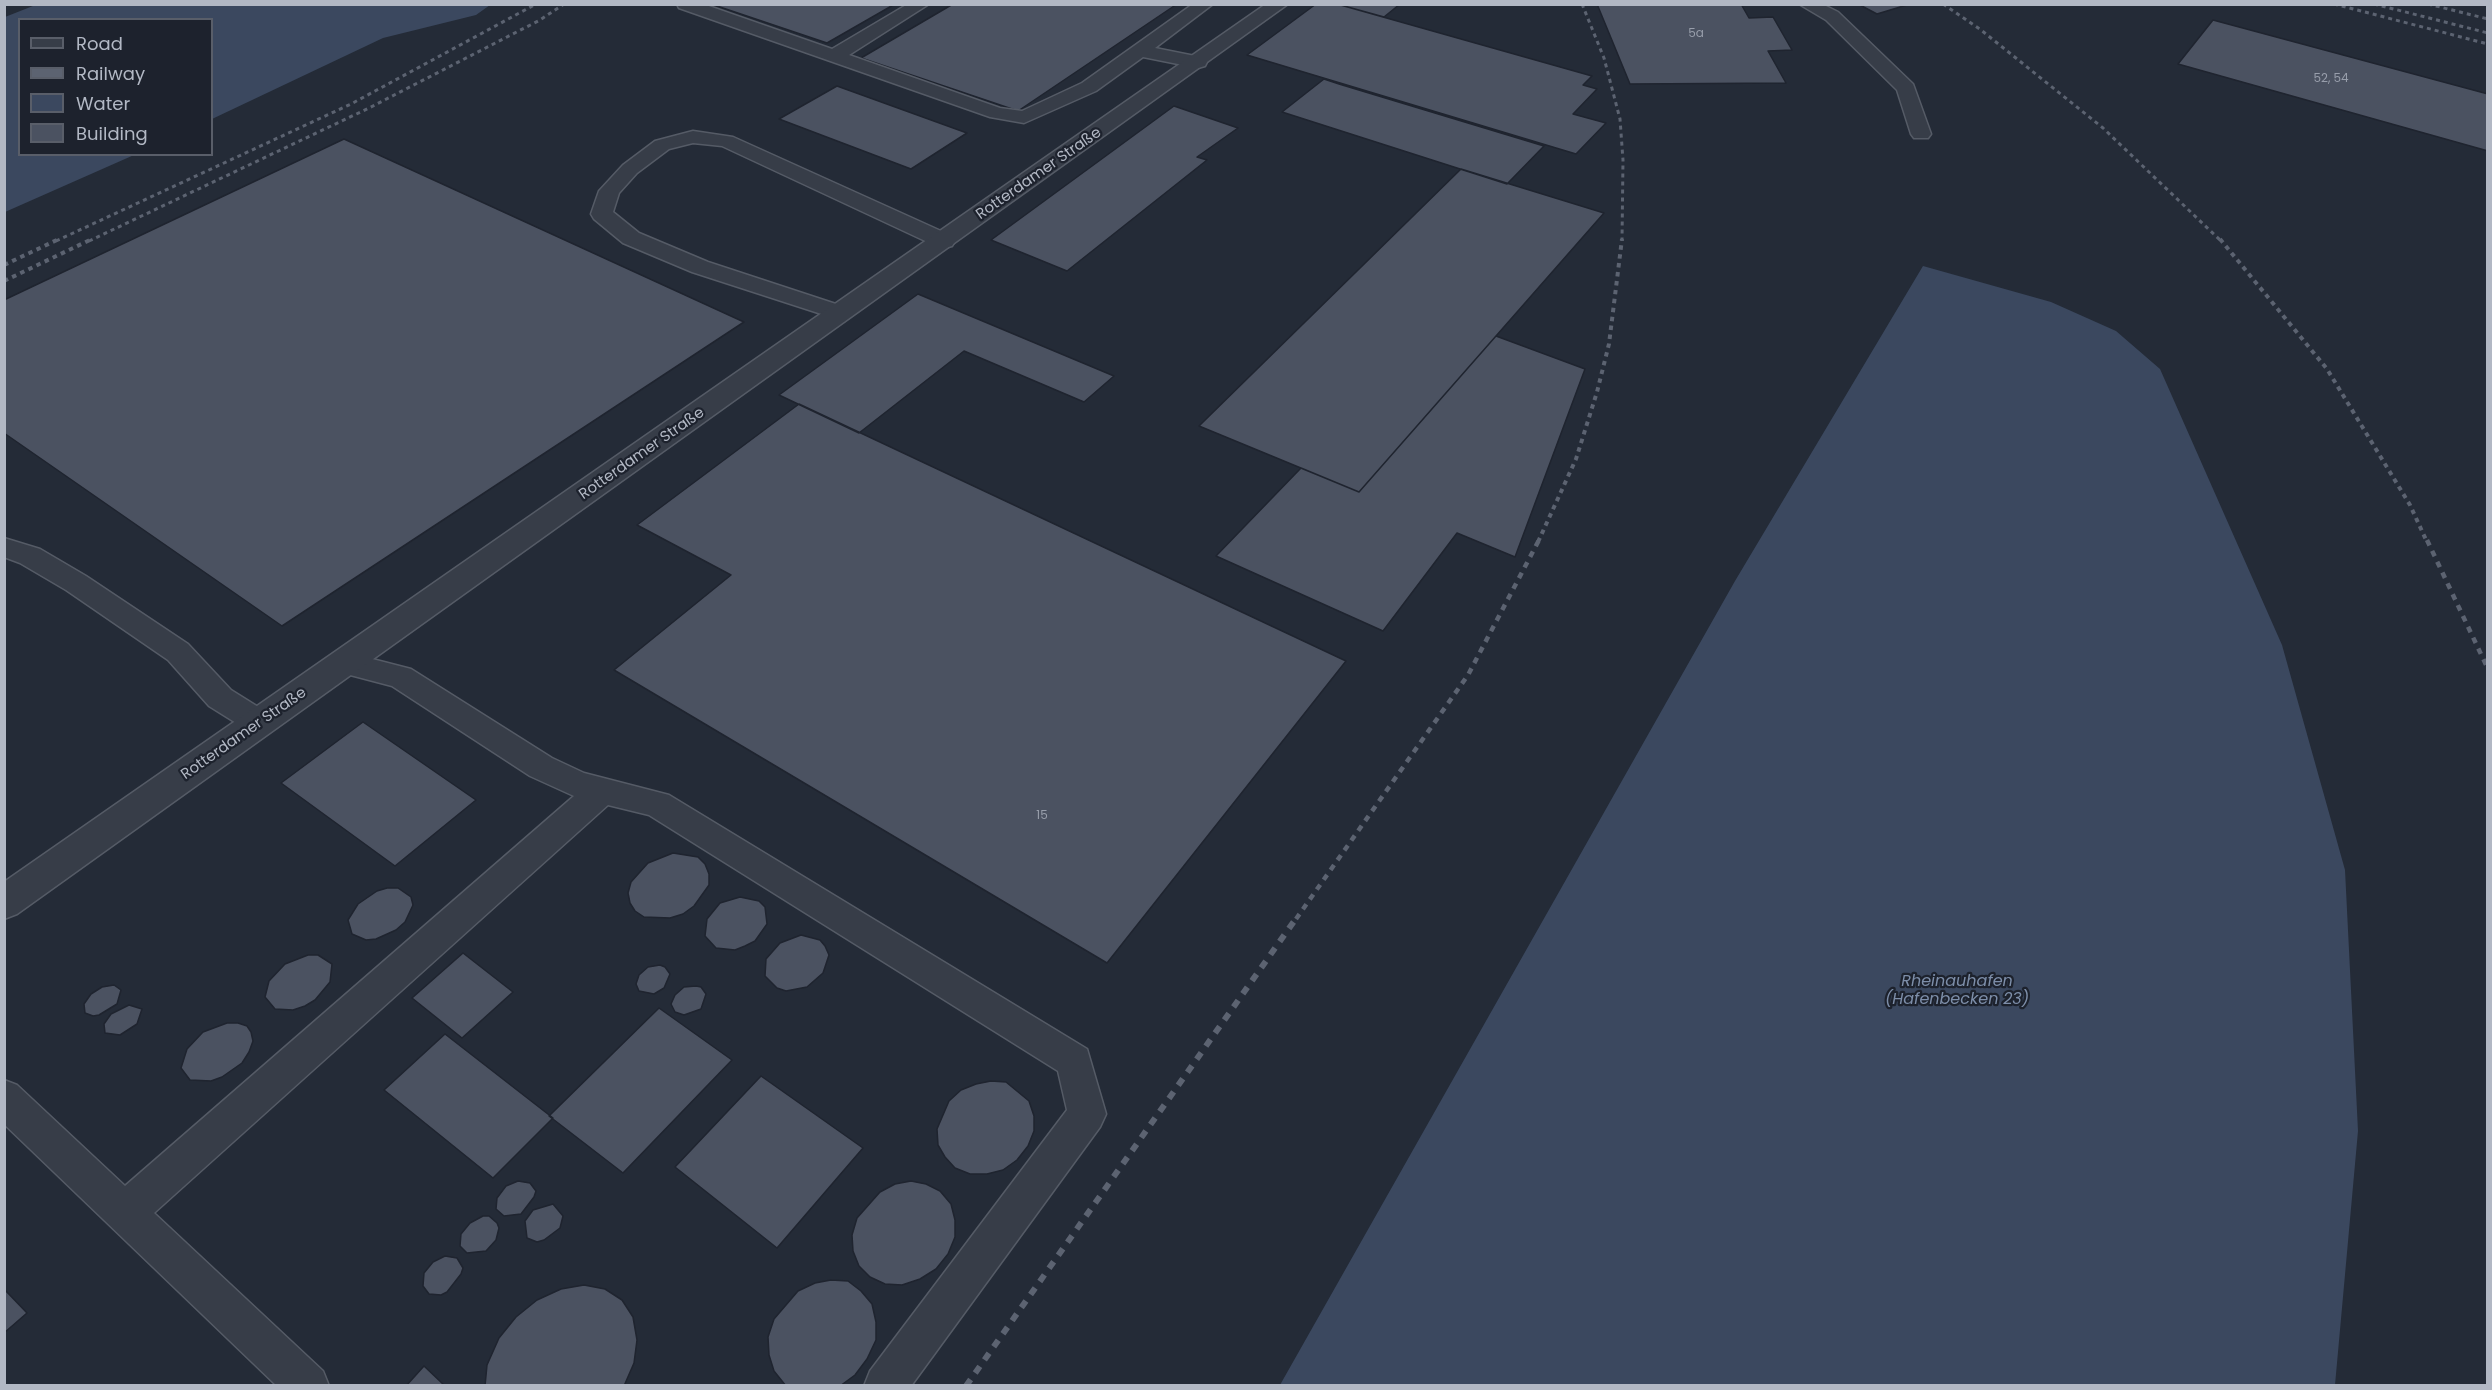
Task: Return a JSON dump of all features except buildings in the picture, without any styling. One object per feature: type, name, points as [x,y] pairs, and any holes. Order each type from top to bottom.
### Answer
[{"type":"street","name":"Rotterdamer Straße","points":[[4,903],[1279,4]]},
{"type":"lane","points":[[685,4],[997,113],[1024,117],[1089,87],[1205,4]]},
{"type":"lane","points":[[836,55],[921,4]]},
{"type":"lane","points":[[1807,4],[1832,16],[1906,88],[1921,135]]},
{"type":"lane","points":[[1140,51],[1198,62]]},
{"type":"lane","points":[[840,314],[700,267],[631,238],[602,214],[609,191],[630,169],[662,146],[693,136],[726,141],[944,241]]},
{"type":"lane","points":[[4,547],[30,556],[76,583],[178,652],[220,698],[260,723]]},
{"type":"lane","points":[[345,663],[401,677],[541,767],[577,784],[658,804],[1074,1061],[1087,1114],[885,1386]]},
{"type":"lane","points":[[125,1212],[603,790]]},
{"type":"lane","points":[[4,1098],[308,1386]]},
{"type":"water","points":[[38,4],[490,4],[476,15],[383,38],[213,119],[213,18],[18,18],[18,156],[132,156],[5,212],[5,17]]},
{"type":"water","name":"Rheinauhafen (Hafenbecken 23)","points":[[1923,266],[2051,302],[2116,331],[2160,369],[2282,645],[2345,870],[2358,1131],[2335,1385],[1280,1385],[1735,581]]},
{"type":"railway","points":[[56,241],[351,104],[536,4]]},
{"type":"railway","points":[[89,241],[369,108],[540,20],[564,4]]},
{"type":"railway","points":[[1582,4],[1604,58],[1620,119],[1623,160],[1622,241]]},
{"type":"railway","points":[[1943,4],[1981,30],[2103,128],[2221,241]]},
{"type":"railway","points":[[2334,4],[2488,44]]},
{"type":"railway","points":[[2374,4],[2488,33]]},
{"type":"railway","points":[[2428,4],[2488,19]]},
{"type":"railway","points":[[4,265],[59,239]]},
{"type":"railway","points":[[4,281],[92,239]]},
{"type":"railway","points":[[1538,541],[1576,459],[1597,392],[1609,344],[1622,239]]},
{"type":"railway","points":[[2220,239],[2327,369],[2410,505],[2427,542]]},
{"type":"railway","points":[[2427,540],[2488,669]]},
{"type":"railway","points":[[1296,919],[1468,675],[1538,541]]},
{"type":"railway","points":[[966,1386],[1297,917]]}]
